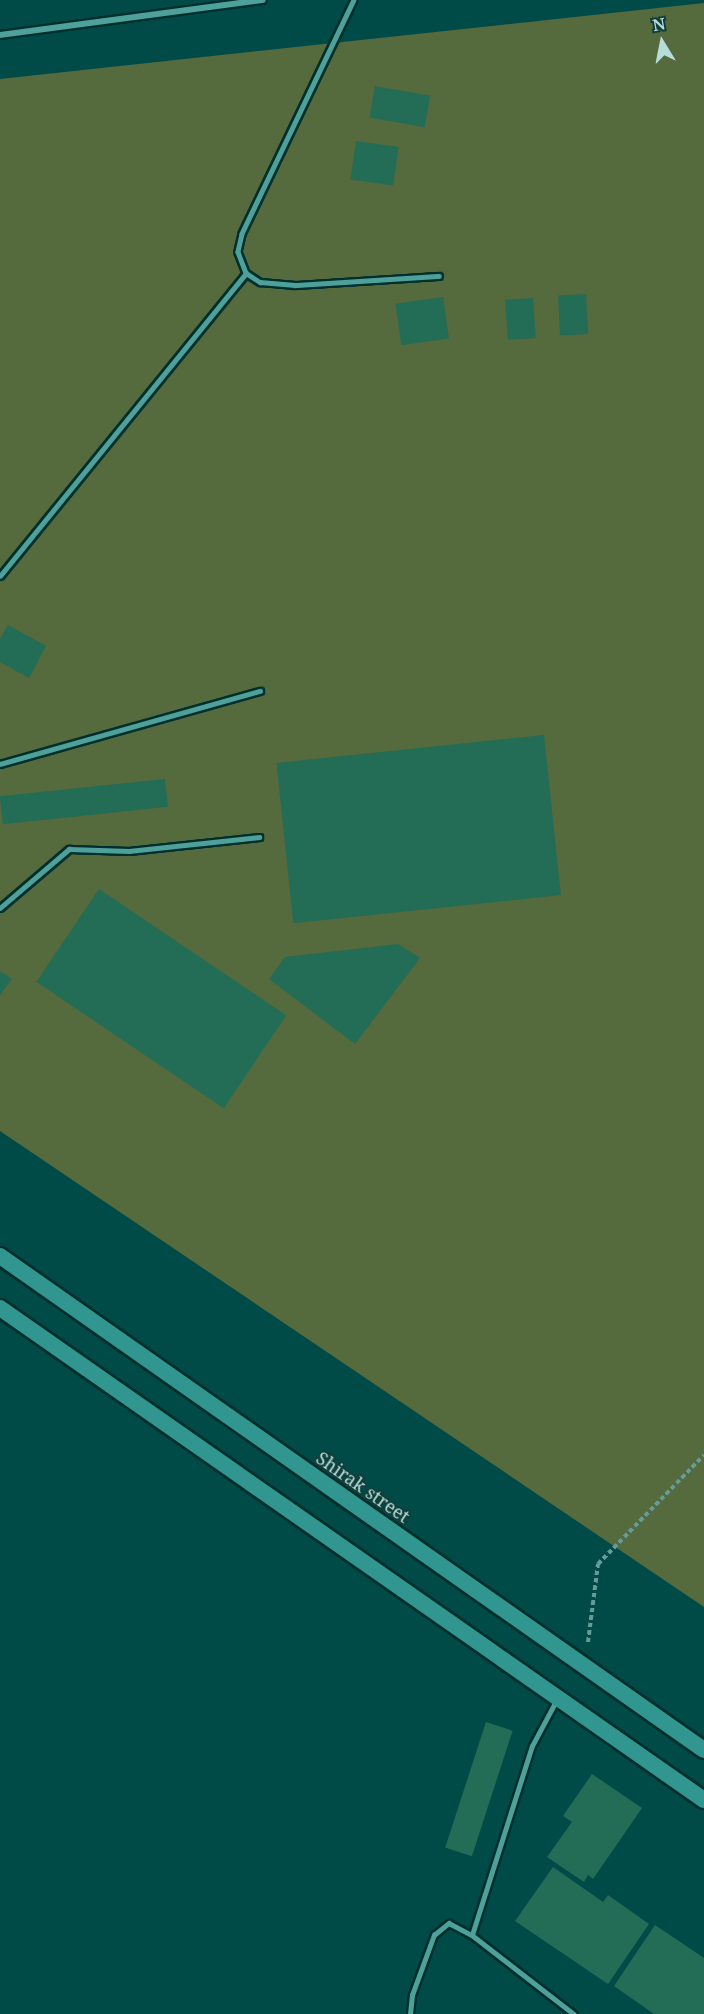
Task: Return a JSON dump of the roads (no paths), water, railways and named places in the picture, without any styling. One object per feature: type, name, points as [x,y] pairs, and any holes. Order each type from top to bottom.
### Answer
[{"type":"highway","name":"Shirak street","points":[[0,1256],[704,1750]]},
{"type":"highway","points":[[0,1308],[704,1800]]},
{"type":"street","points":[[0,35],[263,0]]},
{"type":"lane","points":[[354,0],[242,234],[238,252],[246,273],[260,282],[294,285],[439,276]]},
{"type":"lane","points":[[0,576],[246,273]]},
{"type":"lane","points":[[0,764],[260,691]]},
{"type":"lane","points":[[0,908],[69,849],[129,851],[259,837]]},
{"type":"lane","points":[[472,1935],[532,1746],[558,1698]]},
{"type":"lane","points":[[410,2014],[412,1995],[434,1935],[449,1923],[472,1935],[574,2014]]}]
